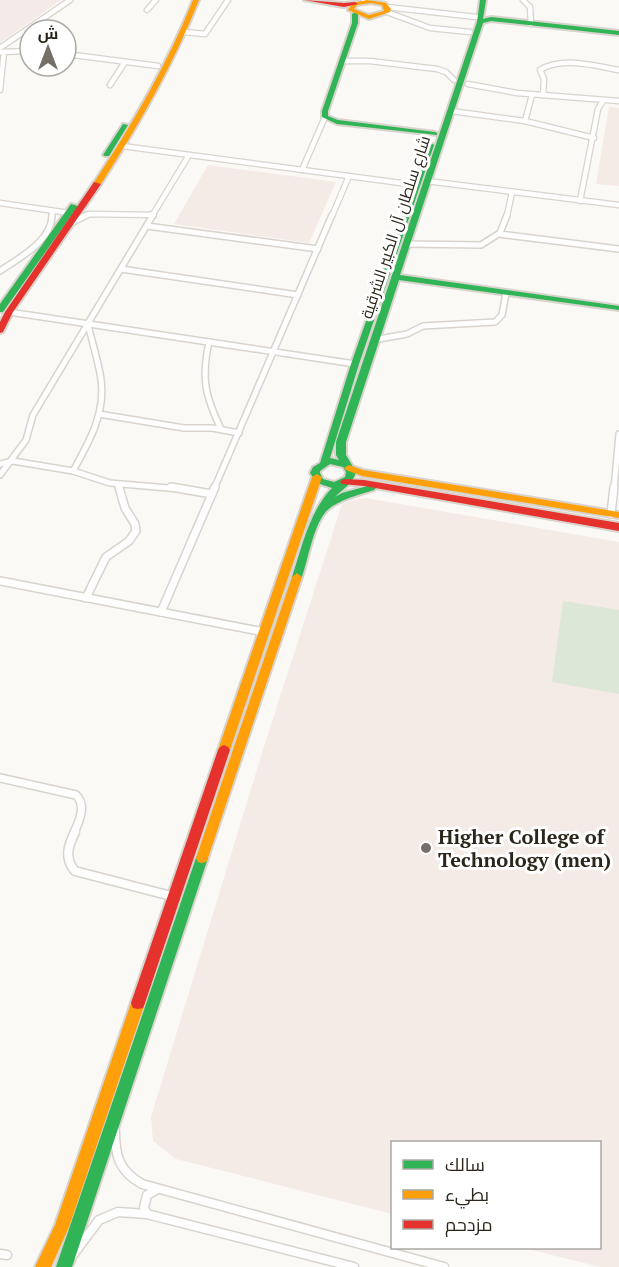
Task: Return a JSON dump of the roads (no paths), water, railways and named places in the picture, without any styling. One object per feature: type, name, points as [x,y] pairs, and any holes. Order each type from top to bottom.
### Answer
[{"type":"main road","points":[[0,330],[4,311],[70,218],[114,145],[185,18],[191,0]]},
{"type":"main road","points":[[70,218],[85,212],[184,32],[196,0]]},
{"type":"main road","points":[[307,0],[359,6],[385,6]]},
{"type":"main road","name":"شارع سلطان آل الكبير الشرقية","points":[[477,0],[483,18]]},
{"type":"main road","name":"شارع سلطان آل الكبير الشرقية","points":[[324,463],[355,364],[451,111],[483,18],[483,0]]},
{"type":"main road","points":[[359,6],[374,17]]},
{"type":"main road","points":[[359,6],[325,111],[326,117],[337,122],[435,134]]},
{"type":"main road","points":[[353,28],[360,22],[374,17],[385,6]]},
{"type":"main road","points":[[483,18],[619,33]]},
{"type":"main road","name":"شارع سلطان آل الكبير الشرقية","points":[[347,466],[341,454],[340,442],[406,244],[435,134],[470,32],[483,18]]},
{"type":"main road","points":[[394,277],[619,309]]},
{"type":"main road","points":[[43,1267],[62,1227],[175,897],[317,477],[316,469],[324,463],[335,461],[362,473],[615,514]]},
{"type":"main road","points":[[64,1267],[318,514],[328,496],[351,476],[347,466]]},
{"type":"main road","points":[[317,477],[329,485],[343,483],[383,486],[619,527]]},
{"type":"main road","points":[[318,514],[345,495],[383,486]]},
{"type":"street","points":[[1,51],[69,0]]},
{"type":"street","points":[[147,10],[156,0]]},
{"type":"street","points":[[184,32],[205,34],[228,0]]},
{"type":"street","points":[[523,0],[530,7],[531,24]]},
{"type":"street","points":[[385,6],[483,18]]},
{"type":"street","points":[[385,6],[430,28],[470,32]]},
{"type":"street","points":[[1,51],[18,51]]},
{"type":"street","points":[[0,90],[2,87],[1,51]]},
{"type":"street","points":[[78,56],[158,66]]},
{"type":"street","points":[[342,61],[370,61],[437,69],[446,72],[454,80]]},
{"type":"street","points":[[110,85],[125,62]]},
{"type":"street","points":[[543,95],[544,80],[540,70],[546,65],[567,64],[619,70]]},
{"type":"street","points":[[468,84],[532,95],[619,101]]},
{"type":"street","points":[[525,121],[532,95]]},
{"type":"street","points":[[580,201],[598,110],[603,101]]},
{"type":"street","points":[[451,111],[525,121],[594,138]]},
{"type":"street","points":[[302,170],[326,117]]},
{"type":"street","points":[[122,146],[349,176],[619,205]]},
{"type":"street","points":[[0,475],[13,461],[26,440],[33,415],[189,155]]},
{"type":"street","points":[[161,612],[349,176]]},
{"type":"street","points":[[499,234],[512,192]]},
{"type":"street","points":[[0,203],[52,211],[70,218]]},
{"type":"street","points":[[0,271],[39,241],[52,222],[52,211]]},
{"type":"street","points":[[85,212],[153,215]]},
{"type":"street","points":[[147,226],[318,249]]},
{"type":"street","points":[[406,244],[469,247],[485,243],[499,234],[619,249]]},
{"type":"street","points":[[121,268],[298,295]]},
{"type":"street","points":[[373,340],[407,334],[426,326],[495,322],[502,315],[506,292]]},
{"type":"street","points":[[4,311],[355,364]]},
{"type":"street","points":[[73,471],[99,414],[102,386],[88,324]]},
{"type":"street","points":[[209,342],[203,364],[203,380],[221,429]]},
{"type":"street","points":[[99,414],[184,428],[221,429],[239,433]]},
{"type":"street","points":[[615,514],[619,434]]},
{"type":"street","points":[[0,464],[13,461],[73,471],[118,484],[154,485],[212,494]]},
{"type":"street","points":[[86,598],[106,557],[129,541],[136,531],[135,524],[125,508],[118,484]]},
{"type":"street","points":[[0,581],[264,632]]},
{"type":"street","points":[[0,778],[76,795],[81,800],[82,810],[66,855],[69,866],[75,871],[175,897]]},
{"type":"street","points":[[114,1122],[116,1155],[122,1170],[129,1178],[158,1189],[444,1267]]},
{"type":"street","points":[[147,1214],[144,1208],[147,1196],[158,1189]]},
{"type":"street","points":[[64,1267],[99,1220],[118,1212],[147,1214],[354,1267]]},
{"type":"place","name":"Higher College of Technology (men)","points":[[426,848]]}]
